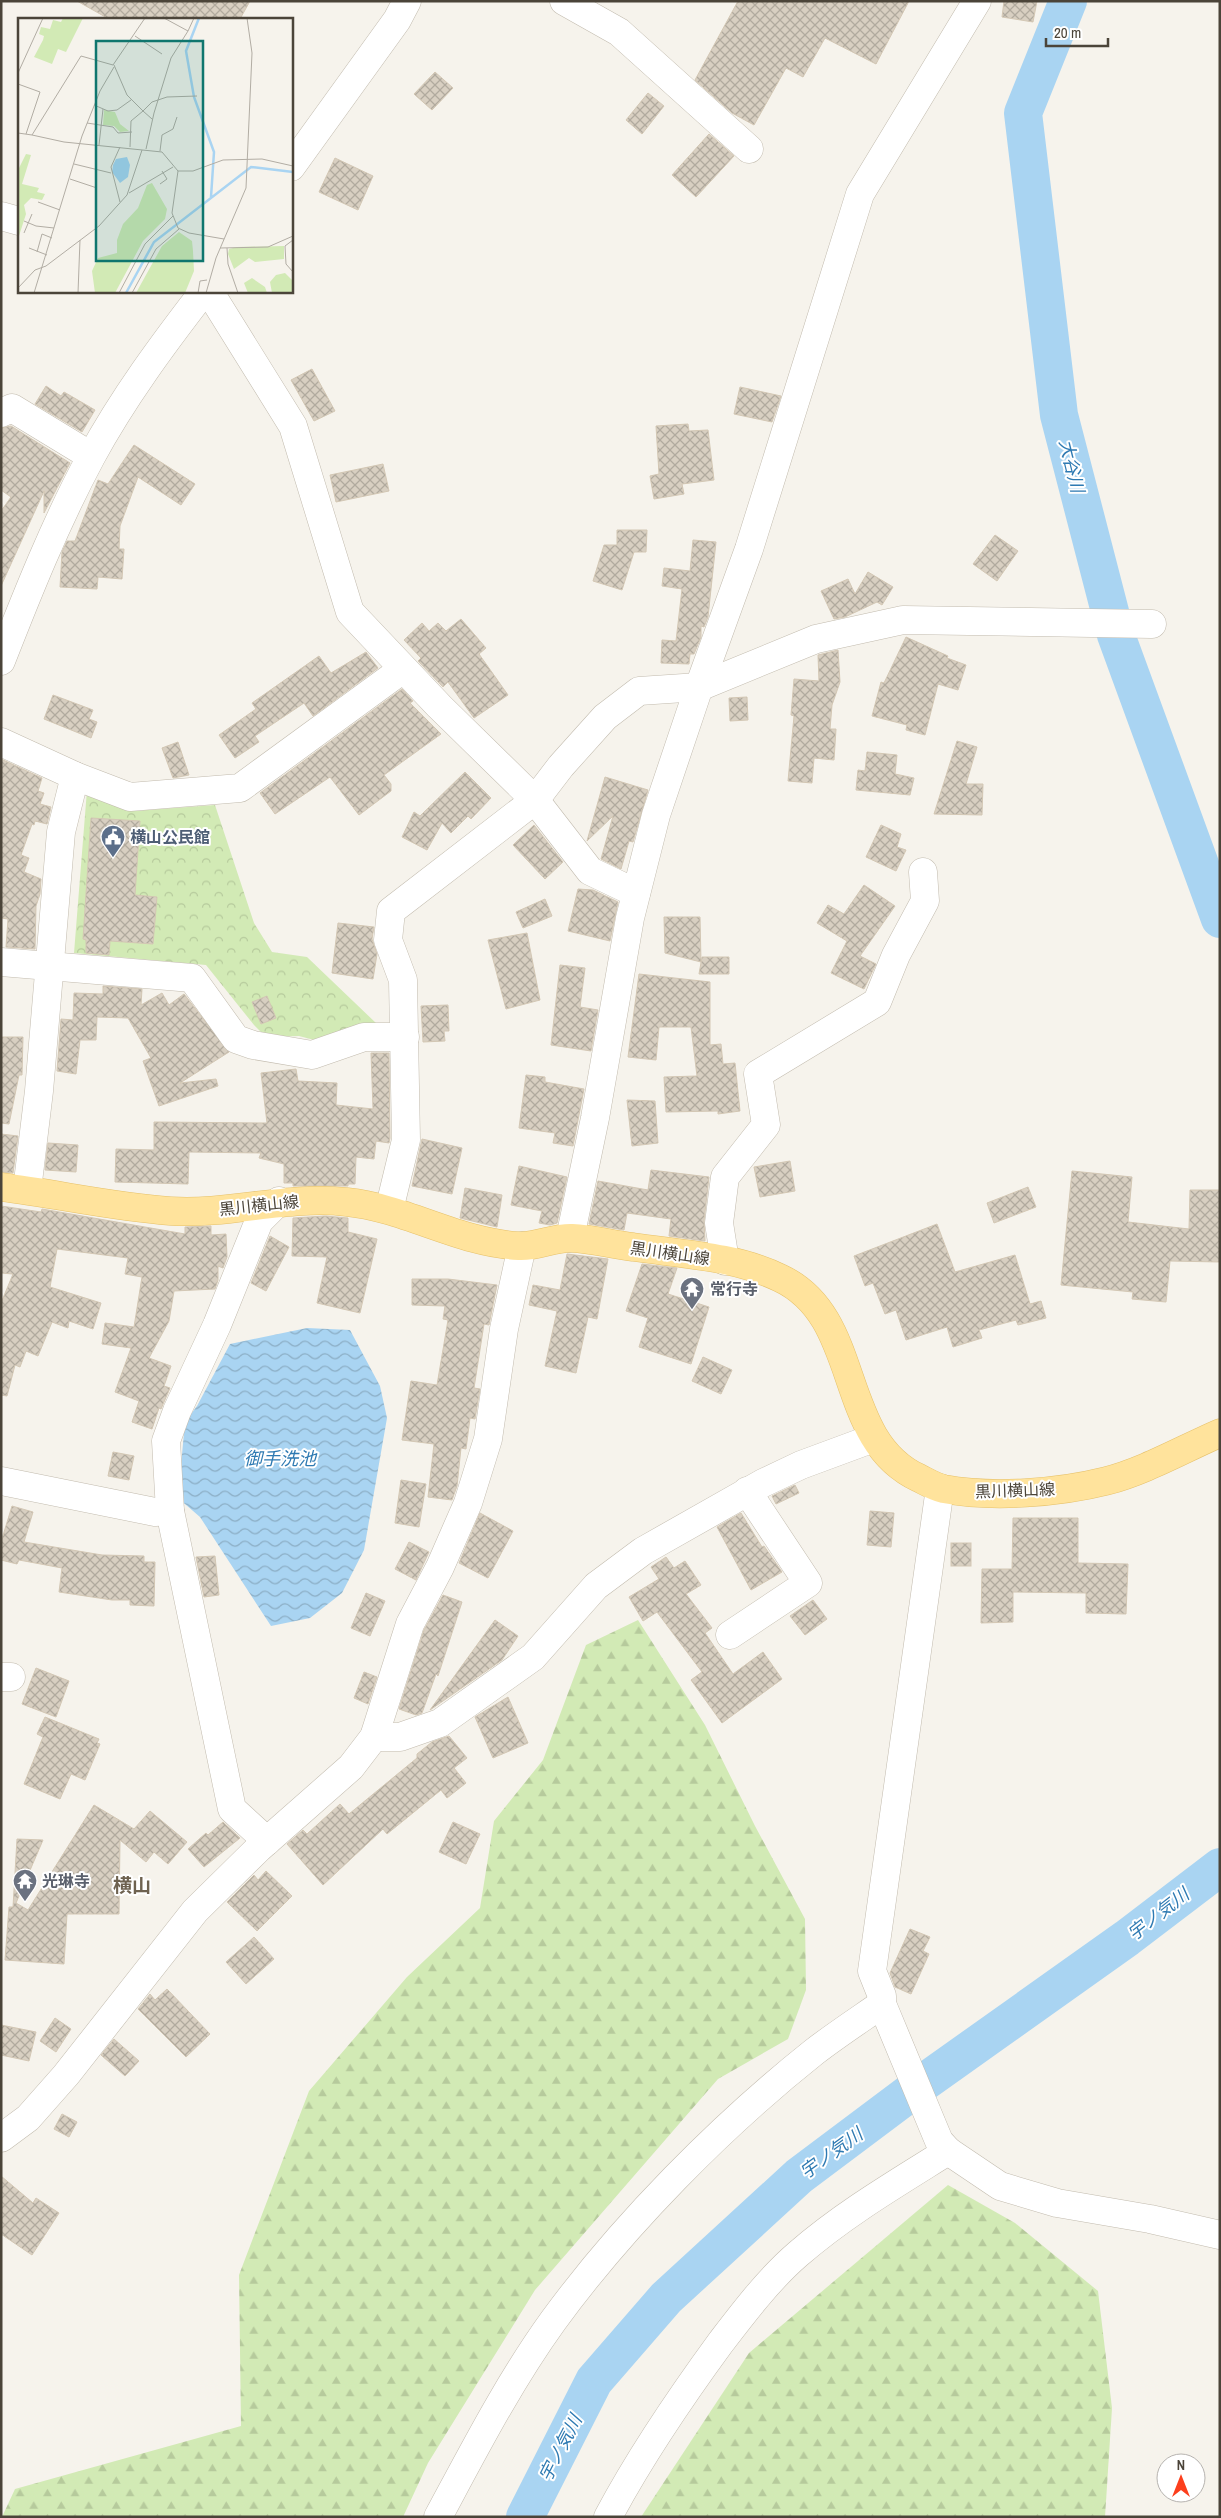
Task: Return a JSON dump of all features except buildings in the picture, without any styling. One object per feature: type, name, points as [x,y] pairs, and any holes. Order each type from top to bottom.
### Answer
[{"type":"main road","name":"黒川横山線","points":[[14,1189],[171,1211],[218,1210],[279,1201],[323,1199],[357,1203],[388,1210],[488,1242],[522,1246],[570,1238],[749,1266],[782,1278],[810,1298],[832,1330],[843,1356],[852,1389],[879,1446],[899,1467],[940,1488],[986,1494],[1058,1490],[1107,1481],[1220,1433]]},
{"type":"street","points":[[292,166],[397,20],[407,1]]},
{"type":"street","points":[[564,1],[619,32],[749,149]]},
{"type":"street","points":[[570,1238],[596,1118],[636,893],[656,816],[699,686],[749,549],[860,194],[977,1]]},
{"type":"street","points":[[1,216],[18,221]]},
{"type":"street","points":[[1,661],[39,564],[92,456],[153,357],[203,292]]},
{"type":"street","points":[[210,292],[293,426],[350,612],[535,800],[590,871],[636,893]]},
{"type":"street","points":[[1,413],[12,408],[92,456]]},
{"type":"street","points":[[388,1210],[406,1140],[406,1037],[403,980],[388,940],[391,911],[535,800],[561,766],[605,717],[639,691],[699,686],[816,639],[903,620],[1146,624]]},
{"type":"street","points":[[1,742],[75,776],[130,797],[240,788],[404,669]]},
{"type":"street","points":[[14,1189],[39,1092],[61,832],[75,776]]},
{"type":"street","points":[[725,1261],[719,1223],[725,1177],[766,1125],[758,1074],[877,1002],[896,955],[925,901],[923,872]]},
{"type":"street","points":[[1,962],[192,978],[236,1039],[253,1045],[312,1055],[364,1037],[406,1037]]},
{"type":"street","points":[[267,1841],[232,1809],[170,1511],[166,1441],[177,1410],[217,1325],[260,1221],[279,1201]]},
{"type":"street","points":[[1,2138],[28,2118],[66,2075],[195,1911],[267,1841],[351,1767],[374,1737],[410,1624],[440,1567],[468,1503],[488,1438],[504,1329],[522,1246]]},
{"type":"street","points":[[374,1737],[400,1737],[440,1723],[533,1657],[596,1586],[643,1551],[747,1492],[801,1465],[874,1438]]},
{"type":"street","points":[[1,1481],[156,1512],[170,1511]]},
{"type":"street","points":[[940,1488],[872,1971],[882,1996],[886,2013],[944,2146],[1000,2186],[1057,2203],[1150,2219],[1220,2235]]},
{"type":"street","points":[[730,1635],[808,1583],[747,1492]]},
{"type":"street","points":[[438,2517],[502,2400],[553,2321],[610,2248],[679,2176],[767,2090],[815,2051],[886,2013]]},
{"type":"street","points":[[608,2517],[631,2473],[688,2386],[748,2308],[797,2254],[944,2146]]},
{"type":"green space","points":[[87,790],[133,811],[215,805],[254,923],[272,952],[307,957],[377,1024],[322,1042],[299,1036],[266,1037],[254,1025],[206,965],[74,953]]},
{"type":"green space","points":[[638,1620],[705,1725],[755,1826],[805,1919],[806,1990],[788,2039],[718,2079],[535,2290],[428,2463],[403,2517],[2,2517],[15,2489],[241,2426],[239,2275],[309,2091],[407,1977],[480,1908],[494,1821],[543,1760],[586,1645]]},
{"type":"green space","points":[[948,2185],[1015,2223],[1098,2291],[1112,2408],[1105,2517],[641,2517],[749,2353]]},
{"type":"water","name":"御手洗池","points":[[307,1328],[350,1330],[380,1386],[387,1418],[364,1550],[342,1593],[310,1618],[271,1626],[200,1517],[178,1498],[185,1422],[197,1406],[230,1344]]},
{"type":"waterway","name":"大谷川","points":[[1068,1],[1023,113],[1059,415],[1116,635],[1220,919]]},
{"type":"waterway","name":"宇ノ気川","points":[[525,2517],[594,2381],[666,2298],[799,2176],[923,2083],[1127,1938],[1220,1867]]},
{"type":"place","name":"横山公民館","points":[[113,858]]},
{"type":"place","name":"常行寺","points":[[692,1310]]},
{"type":"place","name":"光琳寺","points":[[25,1902]]},
{"type":"district","name":"横山","points":[[132,1885]]}]
